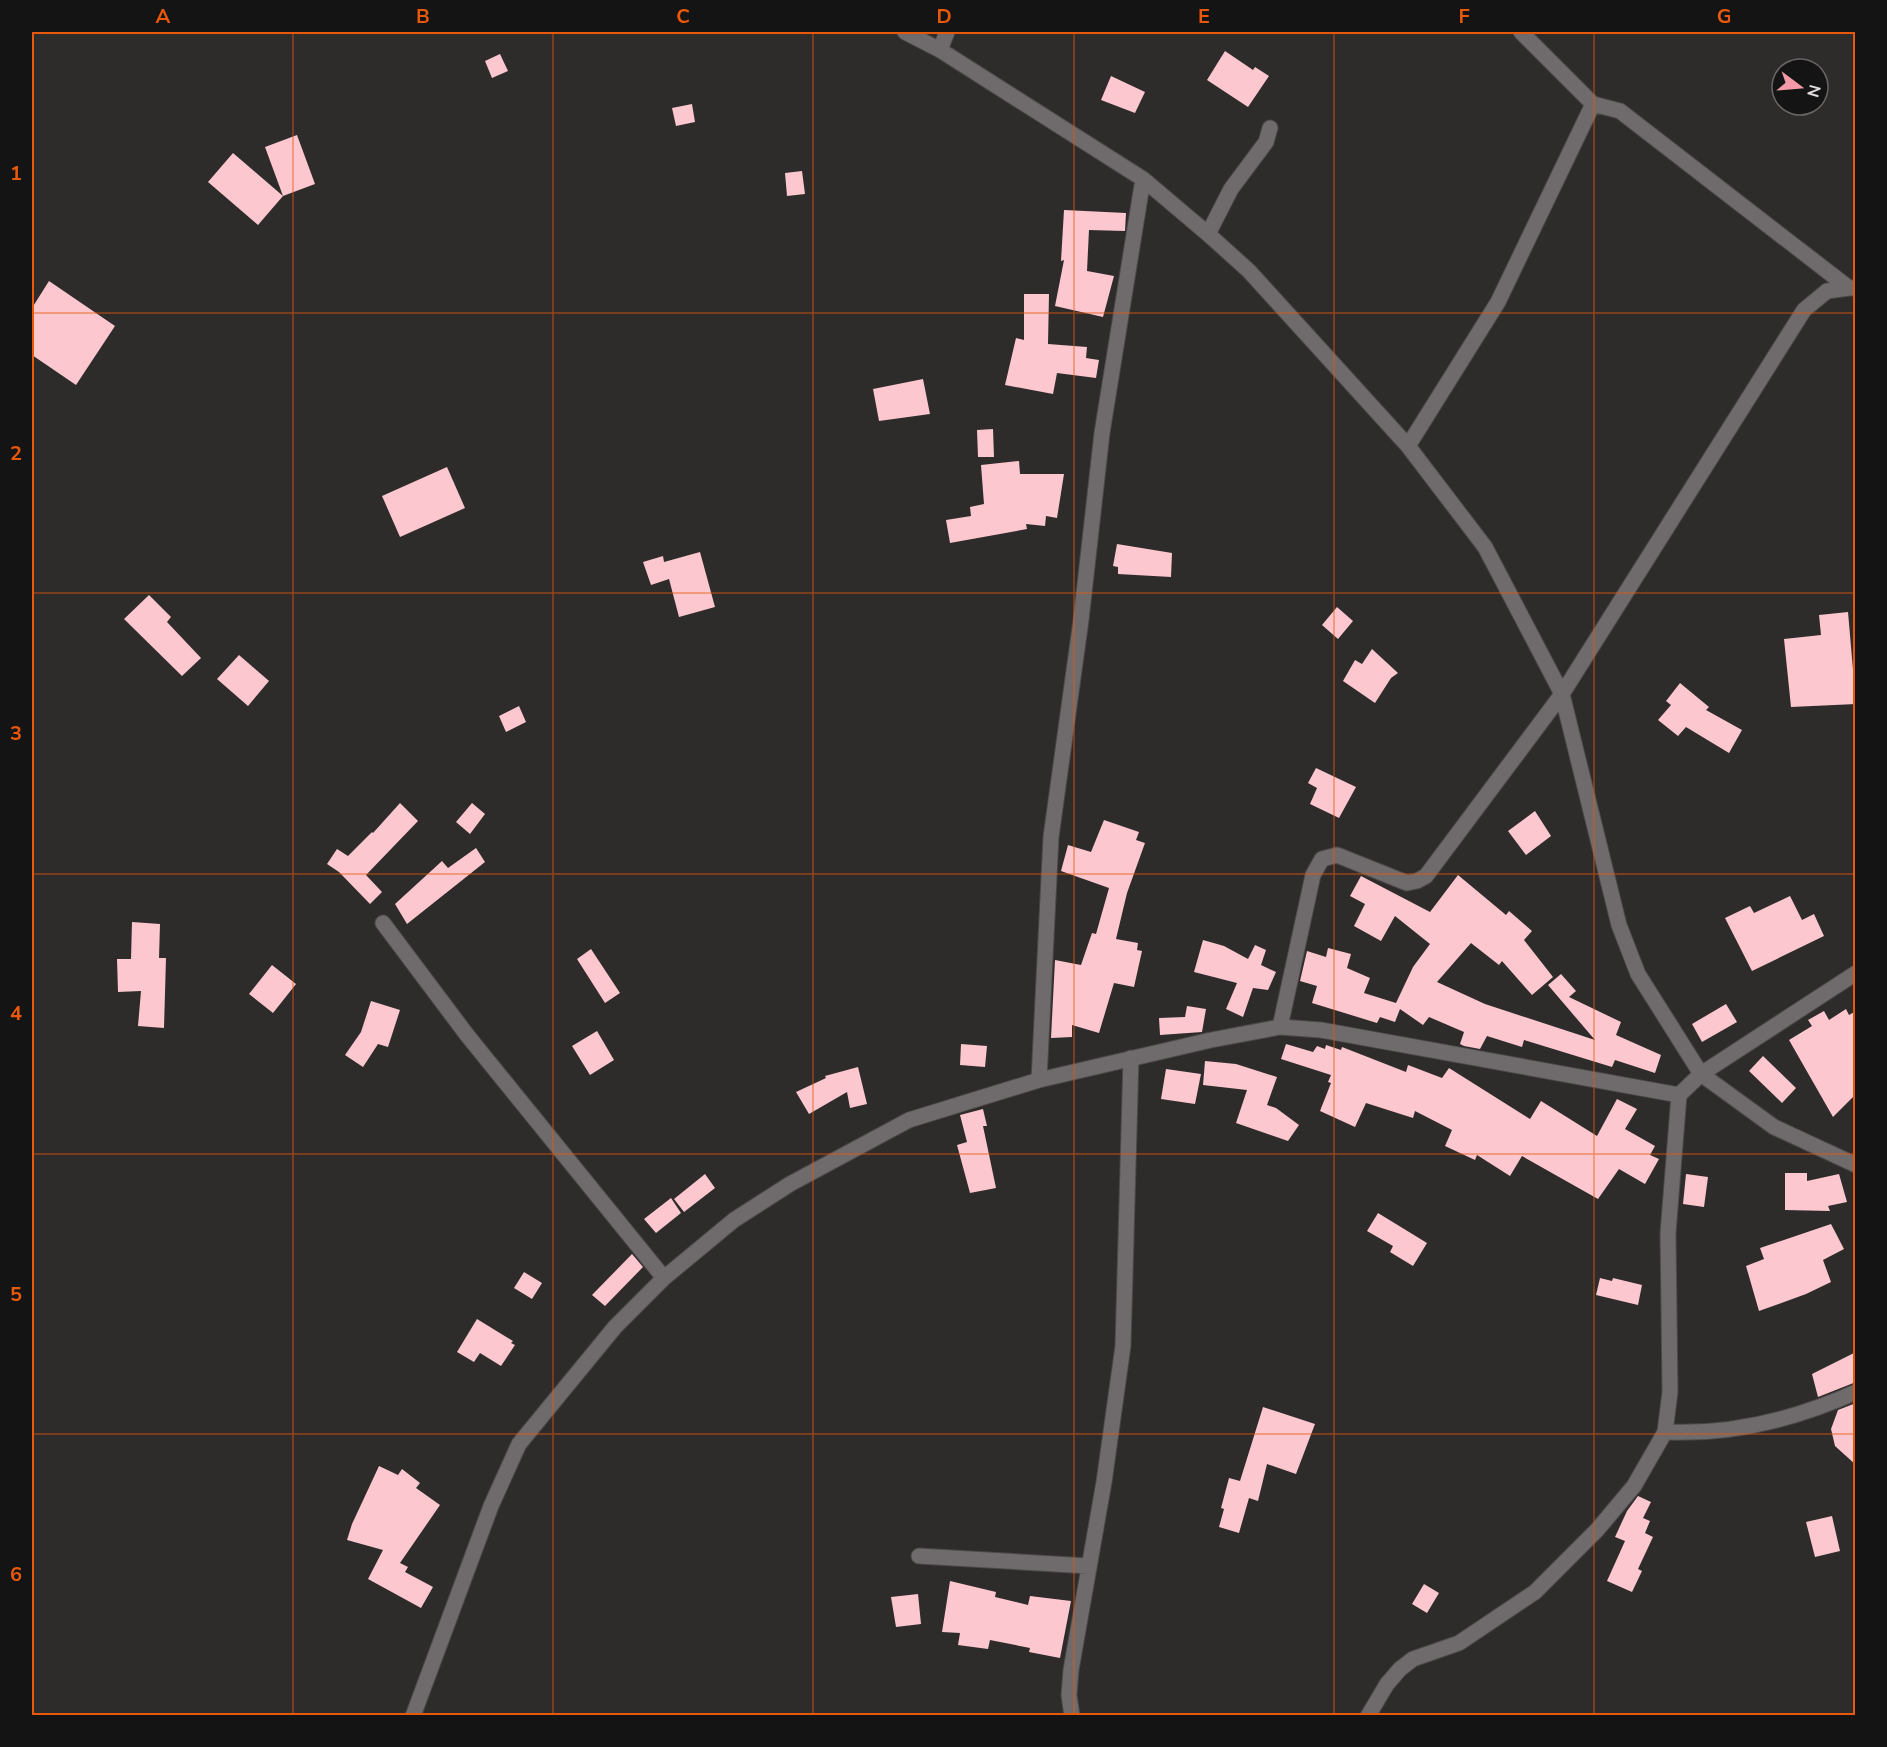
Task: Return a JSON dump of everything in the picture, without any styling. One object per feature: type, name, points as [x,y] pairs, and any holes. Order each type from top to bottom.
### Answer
[{"type":"street","points":[[905,32],[940,50],[1143,179],[1249,271],[1408,446],[1485,547],[1562,694],[1618,925],[1638,974],[1701,1074],[1774,1127],[1856,1166]]},
{"type":"street","points":[[940,50],[947,32]]},
{"type":"street","points":[[1521,32],[1593,104],[1620,111],[1852,288]]},
{"type":"street","points":[[1408,446],[1498,302],[1593,104]]},
{"type":"street","points":[[1208,234],[1232,189],[1266,142],[1270,128]]},
{"type":"street","points":[[1039,1080],[1051,837],[1081,620],[1102,433],[1143,179]]},
{"type":"street","points":[[1280,1027],[1313,875],[1322,859],[1337,855],[1407,883],[1426,876],[1562,694],[1804,310],[1827,291],[1852,288]]},
{"type":"street","points":[[383,923],[467,1035],[664,1278]]},
{"type":"street","points":[[1368,1716],[1387,1684],[1400,1669],[1413,1659],[1459,1642],[1535,1592],[1597,1530],[1634,1486],[1665,1432],[1670,1392],[1668,1233],[1679,1095],[1701,1074],[1856,973]]},
{"type":"street","points":[[413,1716],[491,1506],[519,1444],[615,1326],[664,1278],[734,1220],[790,1184],[909,1120],[1039,1080],[1280,1027],[1321,1030],[1679,1095]]},
{"type":"street","points":[[1072,1716],[1069,1695],[1071,1670],[1104,1482],[1123,1346],[1131,1058]]},
{"type":"street","points":[[1665,1432],[1703,1434],[1752,1426],[1816,1408],[1856,1392]]},
{"type":"street","points":[[919,1556],[1089,1566]]},
{"type":"building","points":[[1225,51],[1253,70],[1255,67],[1269,76],[1248,107],[1207,80]]},
{"type":"building","points":[[500,54],[508,71],[492,78],[485,61]]},
{"type":"building","points":[[1111,76],[1145,92],[1135,113],[1101,100]]},
{"type":"building","points":[[692,104],[695,122],[676,126],[672,108]]},
{"type":"building","points":[[297,135],[315,184],[283,196],[265,147]]},
{"type":"building","points":[[233,153],[283,196],[258,225],[208,182]]},
{"type":"building","points":[[802,171],[805,194],[787,196],[785,173]]},
{"type":"building","points":[[1064,210],[1126,213],[1125,231],[1089,230],[1087,271],[1114,276],[1103,317],[1055,306],[1064,260],[1061,261]]},
{"type":"building","points":[[49,281],[115,326],[76,385],[32,355],[32,308]]},
{"type":"building","points":[[1024,294],[1049,294],[1048,344],[1087,347],[1086,358],[1099,360],[1096,378],[1057,373],[1053,394],[1005,385],[1016,338],[1024,340]]},
{"type":"building","points":[[923,379],[930,414],[879,421],[873,389]]},
{"type":"building","points":[[993,429],[994,457],[978,457],[977,430]]},
{"type":"building","points":[[1019,461],[1020,474],[1064,474],[1057,518],[1046,516],[1045,526],[1026,524],[1027,529],[950,543],[946,520],[971,516],[970,507],[984,504],[981,465]]},
{"type":"building","points":[[447,467],[465,508],[400,537],[382,496]]},
{"type":"building","points":[[1117,544],[1172,553],[1171,577],[1118,574],[1118,567],[1113,566]]},
{"type":"building","points":[[700,552],[715,607],[679,617],[669,579],[651,585],[643,562],[663,556],[664,562]]},
{"type":"building","points":[[149,595],[171,617],[167,622],[201,658],[182,676],[124,619]]},
{"type":"building","points":[[1337,607],[1353,621],[1338,639],[1322,625]]},
{"type":"building","points":[[1848,612],[1856,704],[1791,707],[1784,639],[1821,635],[1819,615]]},
{"type":"building","points":[[1372,649],[1398,673],[1391,678],[1375,703],[1343,681],[1355,660],[1362,664]]},
{"type":"building","points":[[239,655],[269,681],[248,706],[217,679]]},
{"type":"building","points":[[1680,683],[1709,707],[1706,710],[1742,730],[1729,753],[1686,727],[1678,736],[1658,720],[1671,705],[1666,701]]},
{"type":"building","points":[[519,706],[526,722],[506,732],[499,716]]},
{"type":"building","points":[[1316,768],[1356,787],[1339,818],[1310,804],[1317,788],[1308,783]]},
{"type":"building","points":[[400,803],[418,821],[366,875],[382,892],[370,904],[339,872],[327,864],[337,849],[348,856]]},
{"type":"building","points":[[472,803],[485,814],[470,834],[456,822]]},
{"type":"building","points":[[1535,811],[1551,836],[1526,855],[1508,831]]},
{"type":"building","points":[[1104,820],[1139,832],[1136,840],[1145,843],[1127,893],[1116,939],[1138,943],[1137,950],[1142,951],[1134,987],[1114,983],[1099,1033],[1072,1025],[1072,1037],[1051,1038],[1055,960],[1081,965],[1092,933],[1096,934],[1109,888],[1061,871],[1068,845],[1091,852]]},
{"type":"building","points":[[476,848],[485,862],[407,924],[395,904],[442,861],[448,868]]},
{"type":"building","points":[[1458,875],[1506,915],[1509,911],[1532,931],[1524,940],[1553,977],[1532,995],[1502,961],[1499,965],[1471,943],[1437,982],[1485,1004],[1595,1040],[1548,985],[1561,974],[1576,991],[1569,997],[1621,1022],[1616,1035],[1661,1055],[1655,1073],[1615,1060],[1612,1067],[1524,1040],[1522,1047],[1487,1036],[1480,1049],[1464,1046],[1460,1044],[1464,1032],[1429,1017],[1423,1025],[1400,1009],[1395,1022],[1380,1017],[1377,1023],[1312,1003],[1317,986],[1300,981],[1307,951],[1326,957],[1328,948],[1351,954],[1347,968],[1370,978],[1364,993],[1396,1003],[1413,967],[1430,944],[1395,916],[1381,941],[1354,926],[1365,904],[1350,896],[1361,876],[1430,912]]},
{"type":"building","points":[[1790,896],[1802,920],[1814,914],[1824,936],[1752,971],[1725,918],[1750,906],[1754,913]]},
{"type":"building","points":[[132,922],[160,924],[159,958],[166,958],[164,1028],[138,1026],[141,991],[118,992],[117,959],[131,959]]},
{"type":"building","points":[[1203,940],[1224,946],[1248,959],[1255,945],[1266,950],[1261,965],[1276,972],[1268,990],[1253,988],[1243,1017],[1226,1009],[1237,983],[1194,972]]},
{"type":"building","points":[[591,949],[620,993],[605,1003],[577,959]]},
{"type":"building","points":[[272,965],[296,984],[273,1013],[249,994]]},
{"type":"building","points":[[371,1001],[400,1010],[388,1047],[378,1044],[363,1067],[345,1055],[361,1032]]},
{"type":"building","points":[[1726,1004],[1737,1022],[1702,1042],[1692,1024]]},
{"type":"building","points":[[1187,1006],[1206,1009],[1202,1032],[1160,1035],[1159,1018],[1185,1017]]},
{"type":"building","points":[[1846,1009],[1849,1015],[1856,1011],[1856,1094],[1833,1117],[1789,1040],[1812,1026],[1808,1020],[1824,1011],[1829,1020]]},
{"type":"building","points":[[597,1031],[614,1060],[590,1075],[572,1046]]},
{"type":"building","points":[[961,1044],[987,1046],[985,1067],[960,1065]]},
{"type":"building","points":[[1286,1044],[1313,1052],[1317,1046],[1325,1049],[1326,1045],[1341,1050],[1342,1047],[1406,1072],[1408,1065],[1442,1078],[1449,1068],[1530,1119],[1541,1101],[1597,1136],[1617,1099],[1637,1109],[1625,1129],[1655,1146],[1650,1155],[1659,1159],[1645,1184],[1619,1169],[1598,1199],[1522,1156],[1510,1176],[1477,1155],[1475,1160],[1445,1146],[1452,1130],[1415,1111],[1413,1118],[1366,1103],[1355,1127],[1320,1111],[1331,1083],[1328,1082],[1331,1075],[1281,1059]]},
{"type":"building","points":[[1763,1056],[1796,1088],[1782,1103],[1749,1071]]},
{"type":"building","points":[[1205,1061],[1236,1064],[1277,1077],[1267,1105],[1276,1108],[1299,1125],[1288,1141],[1236,1123],[1247,1090],[1203,1085]]},
{"type":"building","points":[[858,1067],[867,1104],[850,1108],[847,1092],[809,1114],[796,1092],[826,1078],[825,1076]]},
{"type":"building","points":[[1166,1069],[1201,1074],[1195,1104],[1161,1099]]},
{"type":"building","points":[[983,1109],[987,1126],[983,1126],[996,1188],[970,1193],[957,1145],[967,1142],[960,1115]]},
{"type":"building","points":[[1785,1173],[1807,1173],[1807,1181],[1839,1174],[1847,1202],[1828,1206],[1830,1211],[1785,1210]]},
{"type":"building","points":[[705,1174],[715,1188],[684,1212],[674,1199]]},
{"type":"building","points":[[1686,1174],[1708,1177],[1704,1207],[1683,1204]]},
{"type":"building","points":[[671,1198],[681,1213],[656,1233],[644,1219]]},
{"type":"building","points":[[1378,1213],[1427,1243],[1413,1266],[1390,1252],[1393,1246],[1367,1231]]},
{"type":"building","points":[[1831,1224],[1844,1249],[1823,1260],[1831,1282],[1759,1311],[1746,1266],[1764,1259],[1760,1248]]},
{"type":"building","points":[[632,1254],[643,1267],[605,1306],[592,1295]]},
{"type":"building","points":[[524,1272],[542,1283],[532,1299],[514,1288]]},
{"type":"building","points":[[1600,1278],[1612,1281],[1613,1278],[1642,1285],[1638,1305],[1596,1295]]},
{"type":"building","points":[[477,1319],[513,1341],[511,1343],[515,1345],[501,1366],[480,1353],[474,1362],[457,1352]]},
{"type":"building","points":[[1856,1352],[1856,1382],[1818,1397],[1812,1374]]},
{"type":"building","points":[[1856,1403],[1856,1465],[1835,1446],[1831,1429],[1838,1410]]},
{"type":"building","points":[[1263,1407],[1315,1424],[1296,1474],[1267,1464],[1258,1501],[1249,1498],[1239,1533],[1219,1527],[1224,1509],[1221,1508],[1229,1478],[1240,1481]]},
{"type":"building","points":[[379,1466],[398,1475],[402,1469],[420,1483],[416,1488],[440,1505],[400,1563],[408,1567],[405,1572],[433,1587],[421,1608],[368,1579],[383,1550],[347,1540]]},
{"type":"building","points":[[1638,1496],[1651,1502],[1643,1518],[1650,1521],[1645,1533],[1653,1537],[1638,1569],[1642,1571],[1632,1592],[1607,1581],[1625,1541],[1615,1537],[1627,1511]]},
{"type":"building","points":[[1832,1516],[1840,1551],[1815,1557],[1806,1522]]},
{"type":"building","points":[[950,1581],[996,1592],[995,1597],[1028,1605],[1030,1596],[1071,1601],[1060,1658],[1029,1652],[1030,1648],[990,1640],[988,1649],[958,1645],[960,1633],[942,1632]]},
{"type":"building","points":[[1424,1584],[1439,1593],[1427,1613],[1412,1604]]},
{"type":"building","points":[[918,1594],[921,1624],[896,1627],[891,1597]]}]
